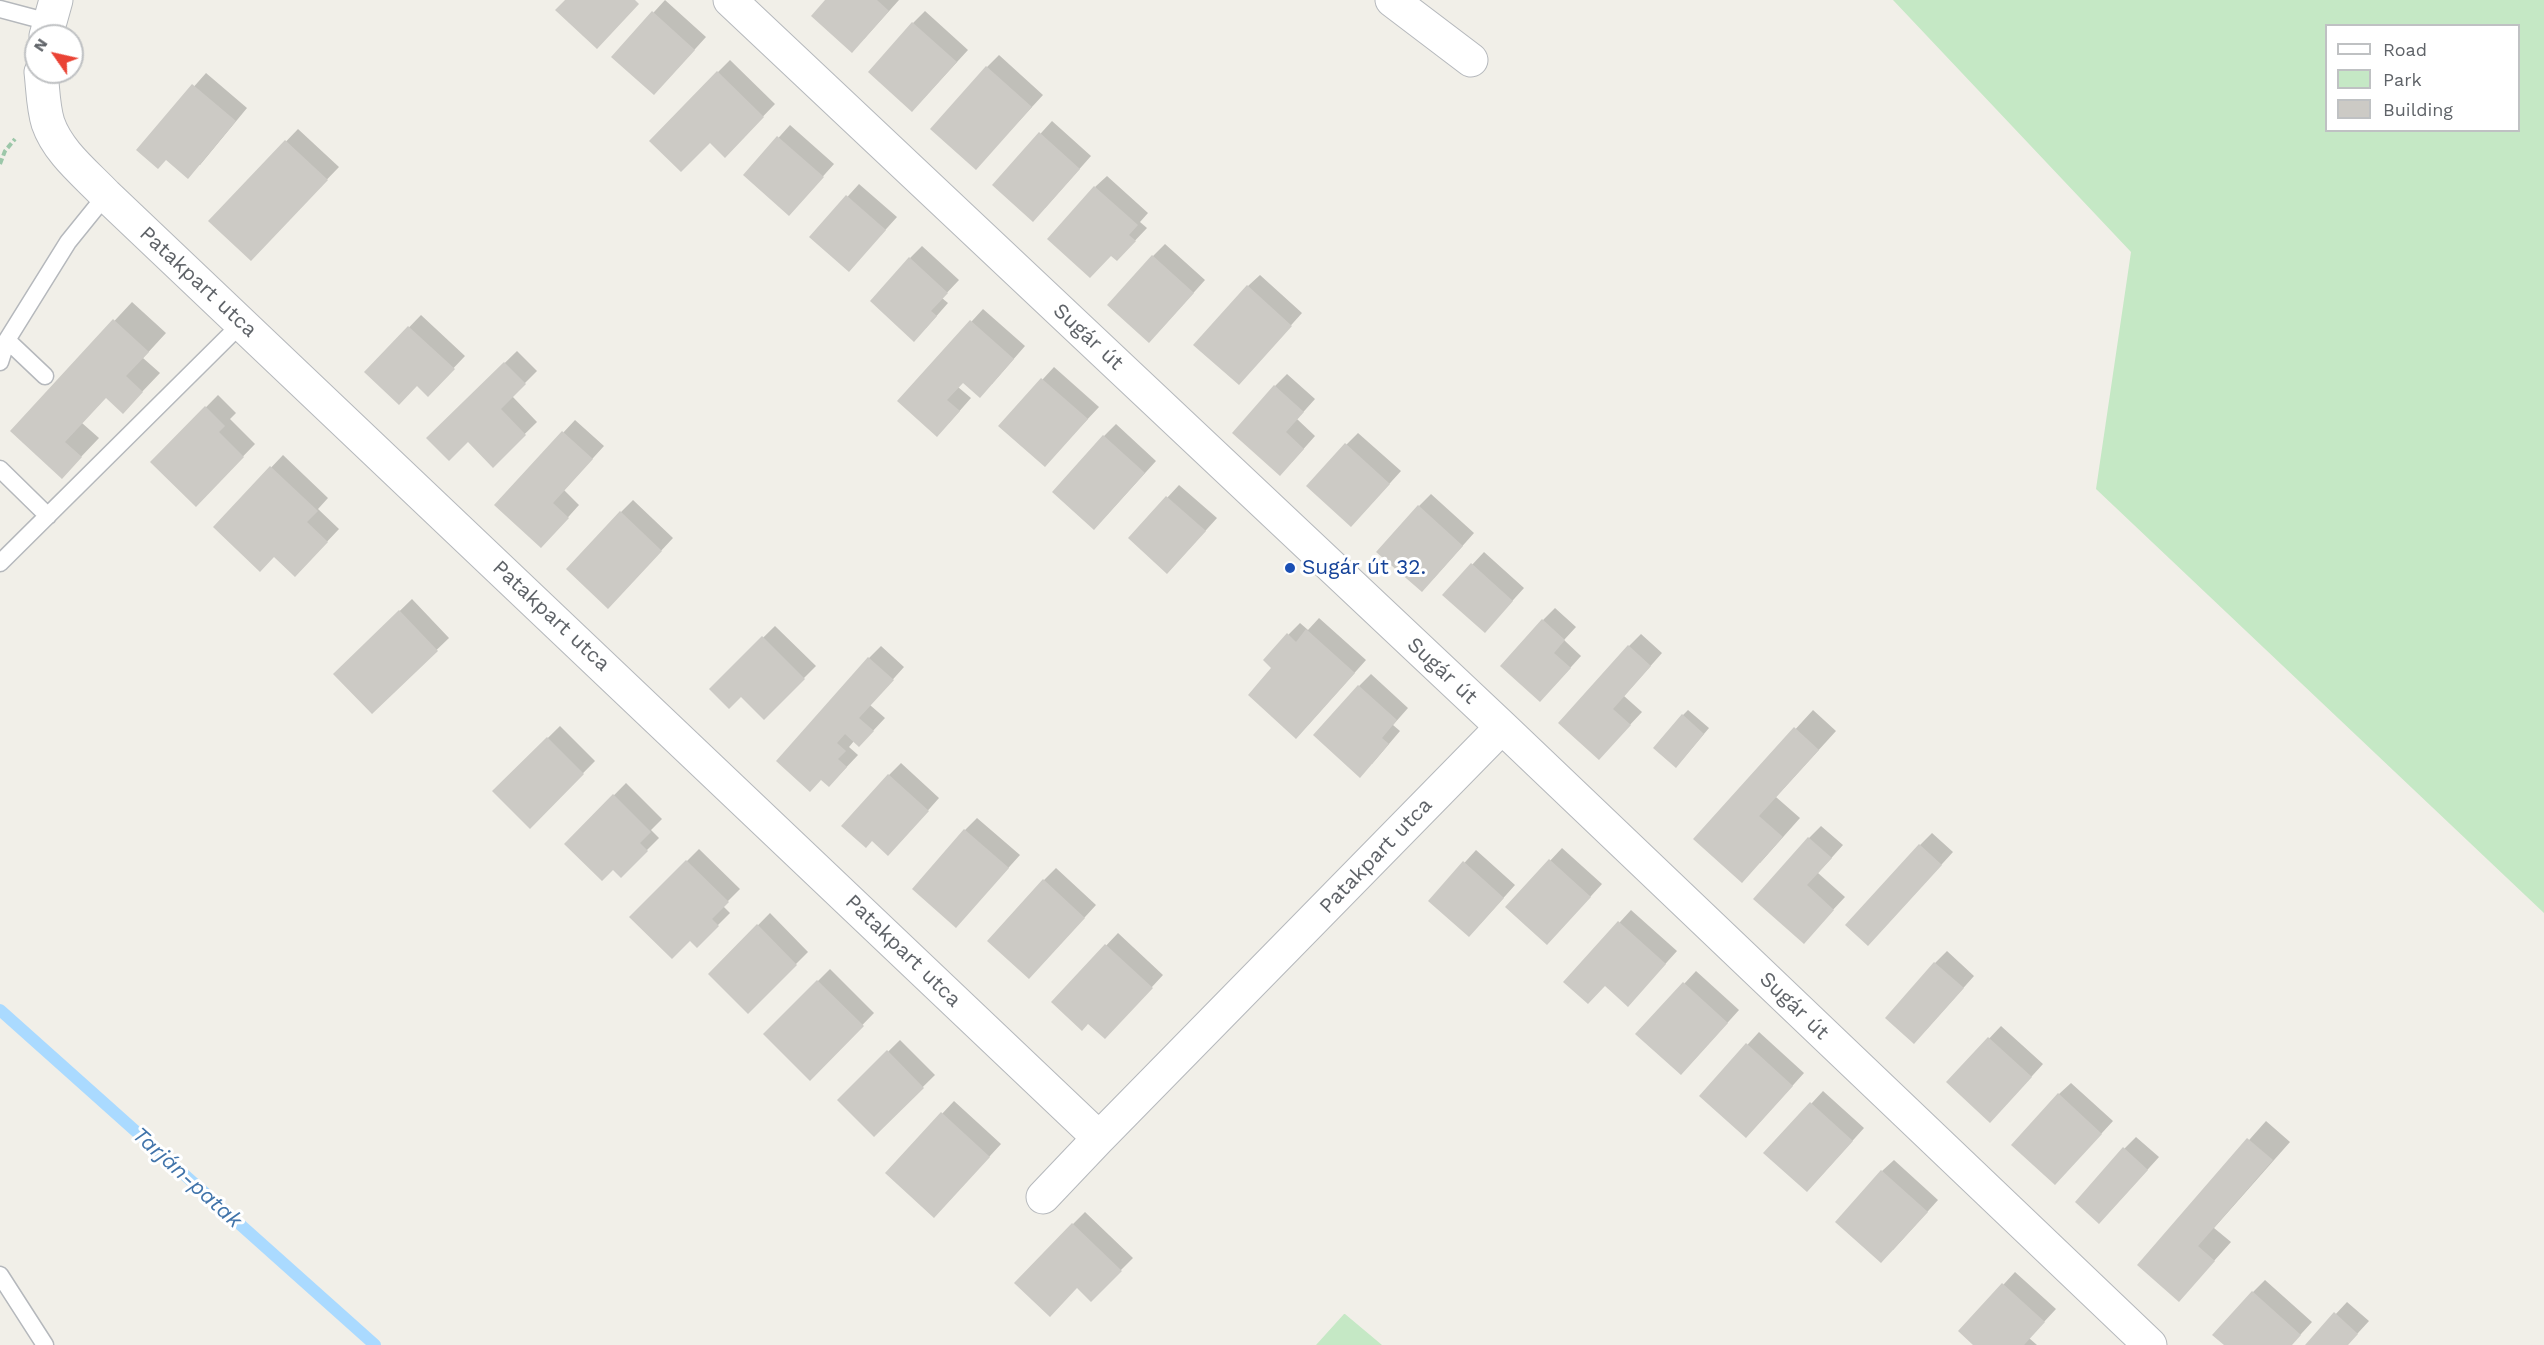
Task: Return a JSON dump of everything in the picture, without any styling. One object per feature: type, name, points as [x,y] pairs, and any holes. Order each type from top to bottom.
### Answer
[{"type":"street","name":"Sugár út","points":[[730,0],[1502,727],[2150,1345]]},
{"type":"street","points":[[1392,0],[1471,60]]},
{"type":"street","name":"Patakpart utca","points":[[42,84],[44,108],[49,124],[64,152],[106,195],[1099,1138]]},
{"type":"street","name":"Patakpart utca","points":[[1043,1197],[1502,727]]},
{"type":"lane","points":[[0,9],[50,19]]},
{"type":"lane","points":[[0,362],[7,340],[68,242],[106,195]]},
{"type":"lane","points":[[0,563],[242,323]]},
{"type":"lane","points":[[7,340],[45,376]]},
{"type":"lane","points":[[0,469],[48,516]]},
{"type":"lane","points":[[0,1275],[45,1345]]},
{"type":"green space","points":[[1893,0],[2544,0],[2544,913],[2096,489],[2131,252]]},
{"type":"green space","points":[[1345,1314],[1382,1345],[1316,1345]]},
{"type":"building","points":[[565,0],[635,0],[639,4],[597,49],[555,10]]},
{"type":"building","points":[[825,0],[877,0],[889,11],[852,53],[811,16]]},
{"type":"building","points":[[652,11],[695,50],[654,95],[611,57]]},
{"type":"building","points":[[912,22],[957,62],[912,112],[868,72]]},
{"type":"building","points":[[986,66],[1032,107],[976,170],[930,129]]},
{"type":"building","points":[[717,71],[764,117],[725,158],[710,143],[681,172],[649,141]]},
{"type":"building","points":[[192,84],[236,121],[188,179],[166,160],[158,169],[136,150]]},
{"type":"building","points":[[1039,132],[1080,169],[1033,222],[992,185]]},
{"type":"building","points":[[777,136],[824,177],[789,216],[743,175]]},
{"type":"building","points":[[285,140],[328,180],[251,261],[208,221]]},
{"type":"building","points":[[1094,186],[1138,225],[1129,235],[1136,241],[1117,261],[1111,256],[1090,278],[1047,239]]},
{"type":"building","points":[[846,195],[886,230],[849,272],[809,237]]},
{"type":"building","points":[[1152,255],[1194,293],[1149,343],[1107,305]]},
{"type":"building","points":[[909,257],[948,293],[931,311],[937,316],[914,342],[870,301]]},
{"type":"building","points":[[1247,285],[1292,326],[1239,385],[1193,345]]},
{"type":"building","points":[[113,319],[149,352],[126,376],[143,392],[123,414],[106,398],[65,442],[82,457],[62,479],[10,431]]},
{"type":"building","points":[[970,320],[1014,359],[980,398],[963,383],[947,400],[960,411],[937,437],[897,401]]},
{"type":"building","points":[[408,326],[455,369],[428,397],[417,386],[399,405],[364,372]]},
{"type":"building","points":[[504,362],[526,384],[501,409],[526,435],[493,468],[468,442],[449,461],[426,438]]},
{"type":"building","points":[[1041,378],[1088,419],[1045,467],[998,426]]},
{"type":"building","points":[[1274,385],[1304,412],[1286,432],[1304,449],[1280,476],[1232,433]]},
{"type":"building","points":[[205,406],[225,426],[219,432],[244,457],[196,507],[150,462]]},
{"type":"building","points":[[562,431],[593,459],[553,503],[569,518],[541,548],[494,505]]},
{"type":"building","points":[[1103,435],[1145,473],[1094,530],[1052,492]]},
{"type":"building","points":[[1345,443],[1390,484],[1351,527],[1306,486]]},
{"type":"building","points":[[270,466],[318,511],[307,522],[328,542],[295,577],[274,557],[260,572],[213,527]]},
{"type":"building","points":[[1166,496],[1206,531],[1167,574],[1128,538]]},
{"type":"building","points":[[1418,505],[1463,546],[1422,592],[1376,552]]},
{"type":"building","points":[[620,511],[662,551],[608,609],[566,569]]},
{"type":"building","points":[[1471,563],[1513,601],[1485,633],[1442,595]]},
{"type":"building","points":[[399,610],[438,651],[372,714],[333,674]]},
{"type":"building","points":[[1542,619],[1565,640],[1554,653],[1571,668],[1540,702],[1500,666]]},
{"type":"building","points":[[1306,629],[1355,673],[1296,739],[1248,695],[1271,668],[1263,660],[1287,633],[1296,642]]},
{"type":"building","points":[[762,636],[805,679],[764,720],[741,697],[729,709],[709,689]]},
{"type":"building","points":[[1628,645],[1651,666],[1613,709],[1631,725],[1599,760],[1558,723]]},
{"type":"building","points":[[868,657],[894,680],[859,718],[874,731],[859,747],[845,734],[837,743],[846,751],[838,759],[847,767],[829,787],[821,780],[810,792],[776,761]]},
{"type":"building","points":[[1358,685],[1397,720],[1382,738],[1389,744],[1360,778],[1313,735]]},
{"type":"building","points":[[1682,714],[1704,734],[1676,768],[1653,748]]},
{"type":"building","points":[[1794,727],[1819,750],[1759,816],[1783,837],[1742,883],[1693,839]]},
{"type":"building","points":[[547,737],[584,774],[530,829],[492,791]]},
{"type":"building","points":[[888,774],[929,811],[888,856],[872,841],[866,848],[841,826]]},
{"type":"building","points":[[613,794],[651,832],[640,843],[648,851],[621,878],[613,870],[602,881],[564,844]]},
{"type":"building","points":[[964,829],[1009,868],[956,928],[912,889]]},
{"type":"building","points":[[1808,837],[1832,858],[1807,885],[1834,910],[1804,944],[1753,899]]},
{"type":"building","points":[[1919,844],[1942,865],[1868,946],[1845,925]]},
{"type":"building","points":[[1549,859],[1591,897],[1547,945],[1505,907]]},
{"type":"building","points":[[686,860],[729,902],[712,919],[719,926],[697,948],[690,941],[672,959],[629,917]]},
{"type":"building","points":[[1463,861],[1504,898],[1469,937],[1428,901]]},
{"type":"building","points":[[1043,879],[1085,918],[1029,979],[987,941]]},
{"type":"building","points":[[1618,921],[1666,964],[1628,1007],[1605,986],[1588,1004],[1563,982]]},
{"type":"building","points":[[757,924],[797,965],[748,1014],[708,974]]},
{"type":"building","points":[[1105,944],[1153,988],[1105,1039],[1088,1024],[1082,1031],[1051,1002]]},
{"type":"building","points":[[1934,962],[1964,988],[1914,1044],[1885,1018]]},
{"type":"building","points":[[817,980],[864,1026],[810,1081],[763,1034]]},
{"type":"building","points":[[1683,982],[1728,1023],[1681,1075],[1635,1034]]},
{"type":"building","points":[[1988,1037],[2032,1077],[1990,1123],[1946,1082]]},
{"type":"building","points":[[1746,1043],[1793,1086],[1746,1138],[1699,1096]]},
{"type":"building","points":[[887,1050],[924,1088],[874,1137],[837,1100]]},
{"type":"building","points":[[2058,1093],[2102,1134],[2055,1185],[2011,1145]]},
{"type":"building","points":[[1810,1102],[1853,1141],[1807,1192],[1763,1153]]},
{"type":"building","points":[[941,1112],[990,1157],[934,1218],[885,1173]]},
{"type":"building","points":[[2247,1138],[2273,1160],[2198,1246],[2215,1261],[2179,1302],[2137,1265]]},
{"type":"building","points":[[2123,1147],[2148,1170],[2099,1224],[2075,1202]]},
{"type":"building","points":[[1881,1170],[1928,1212],[1881,1263],[1835,1222]]},
{"type":"building","points":[[1072,1223],[1122,1271],[1091,1302],[1077,1288],[1050,1317],[1014,1283]]},
{"type":"building","points":[[2002,1283],[2045,1322],[2024,1345],[1973,1345],[1958,1331]]},
{"type":"building","points":[[2252,1291],[2301,1335],[2292,1345],[2224,1345],[2212,1335]]},
{"type":"building","points":[[2334,1312],[2358,1334],[2348,1345],[2305,1345]]},
{"type":"waterway","name":"Tarján-patak","points":[[0,1010],[375,1345]]},
{"type":"place","name":"Sugár út 32.","points":[[1290,568]]}]
